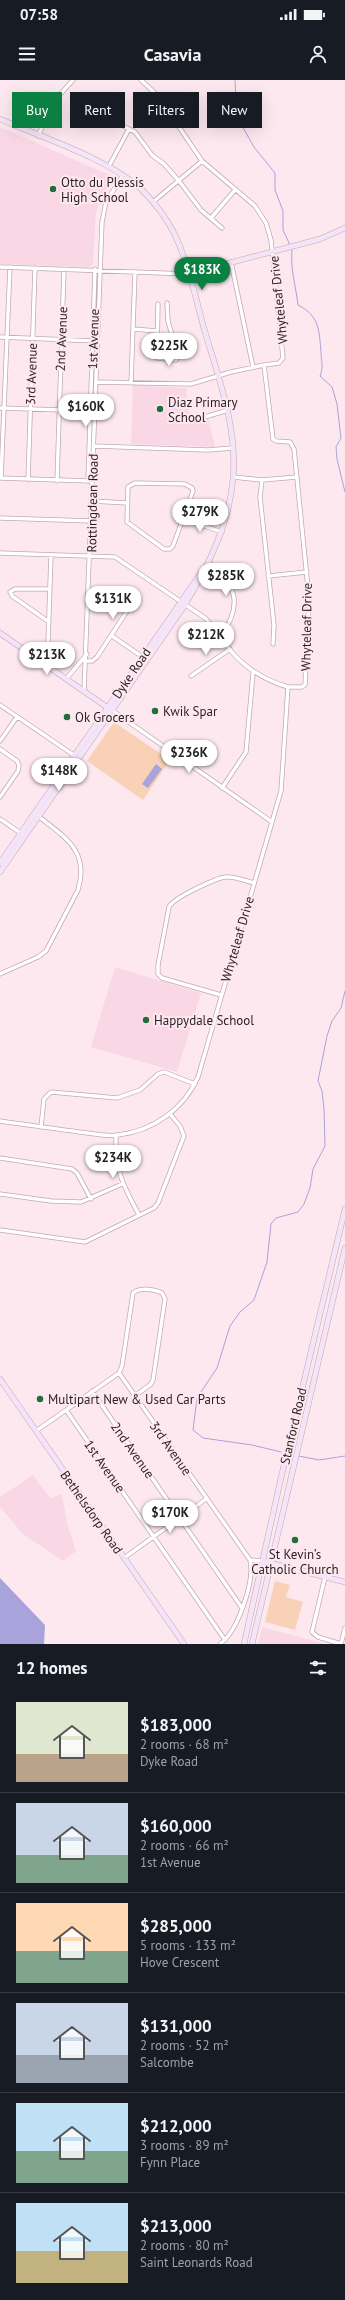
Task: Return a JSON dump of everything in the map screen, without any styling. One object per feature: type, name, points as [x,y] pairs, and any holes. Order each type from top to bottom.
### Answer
[{"type":"street","points":[[38,136],[54,101],[73,80]]},
{"type":"street","name":"Whyteleaf Drive","points":[[0,1121],[116,1136],[144,1129],[170,1114],[195,1084],[272,822],[283,777],[288,686],[302,688],[305,685],[310,604],[297,476],[293,445],[289,442],[276,441],[273,439],[264,365],[279,363],[283,358],[273,251],[269,229],[255,206],[202,161],[158,96],[141,80]]},
{"type":"street","name":"Dyke Road","points":[[0,119],[109,166],[123,175],[154,202],[175,236],[188,274],[228,410],[233,448],[233,477],[228,510],[222,532],[185,606],[144,658]]},
{"type":"street","points":[[125,127],[138,135],[153,156],[164,164],[179,181],[199,208],[222,228]]},
{"type":"street","points":[[109,166],[129,129]]},
{"type":"street","points":[[154,202],[202,161]]},
{"type":"street","name":"Rottingdean Road","points":[[84,692],[91,556],[94,446],[93,411],[96,382],[95,341],[104,210],[123,175]]},
{"type":"street","points":[[211,218],[235,190]]},
{"type":"street","points":[[0,267],[95,269],[188,274],[328,236],[345,228]]},
{"type":"street","points":[[231,262],[253,367]]},
{"type":"street","points":[[10,267],[2,408],[0,478],[93,482]]},
{"type":"street","name":"3rd Avenue","points":[[28,480],[35,268]]},
{"type":"street","name":"2nd Avenue","points":[[57,481],[64,269]]},
{"type":"street","name":"1st Avenue","points":[[88,481],[93,411],[95,269]]},
{"type":"street","points":[[131,383],[135,272]]},
{"type":"street","points":[[158,304],[157,359],[177,359],[178,356],[168,321],[167,303]]},
{"type":"street","points":[[158,320],[168,321]]},
{"type":"street","points":[[133,329],[157,331]]},
{"type":"street","points":[[0,337],[95,341]]},
{"type":"street","points":[[96,382],[187,385],[264,365]]},
{"type":"street","points":[[2,408],[93,411]]},
{"type":"street","points":[[195,420],[228,410]]},
{"type":"street","points":[[94,446],[208,450],[233,448]]},
{"type":"street","points":[[233,477],[262,480],[297,476]]},
{"type":"street","points":[[262,480],[260,498],[274,625],[273,644]]},
{"type":"street","points":[[132,483],[188,485],[193,491],[173,546],[165,549],[128,523],[127,503],[128,488],[132,483]]},
{"type":"street","points":[[92,501],[127,503]]},
{"type":"street","points":[[0,518],[92,521]]},
{"type":"street","points":[[183,519],[222,532]]},
{"type":"street","points":[[0,553],[117,558],[209,622],[230,649],[254,673],[269,681],[288,686]]},
{"type":"street","points":[[38,659],[47,644],[51,555]]},
{"type":"street","points":[[208,562],[226,578],[234,598],[231,619],[221,636]]},
{"type":"street","name":"Dyke Road","points":[[0,872],[23,834],[110,709],[208,562]]},
{"type":"street","points":[[268,576],[307,572]]},
{"type":"street","points":[[49,622],[12,596],[10,592],[15,589],[50,589]]},
{"type":"street","points":[[86,661],[96,659],[127,613],[126,607],[107,594],[89,590]]},
{"type":"street","points":[[0,633],[272,822]]},
{"type":"street","points":[[112,636],[144,658]]},
{"type":"street","points":[[191,676],[230,649]]},
{"type":"street","points":[[66,679],[87,653]]},
{"type":"street","points":[[222,788],[245,755],[247,748],[251,679],[254,673]]},
{"type":"street","points":[[0,705],[76,757]]},
{"type":"street","points":[[0,742],[17,717]]},
{"type":"street","points":[[0,749],[17,761],[19,765],[18,771],[0,797]]},
{"type":"street","points":[[0,974],[38,957],[50,947],[80,885],[82,865],[75,848],[66,838],[36,815]]},
{"type":"street","points":[[0,819],[23,834]]},
{"type":"street","name":"Dyke Road","points":[[0,862],[23,834]]},
{"type":"street","points":[[221,995],[162,978],[158,974],[158,965],[169,907],[175,900],[223,878],[232,877],[254,883]]},
{"type":"street","points":[[41,1127],[44,1099],[51,1092],[117,1098],[140,1090],[158,1074],[164,1072],[195,1084]]},
{"type":"street","points":[[0,1230],[83,1242],[139,1215],[157,1204],[183,1139],[181,1129],[170,1114]]},
{"type":"street","points":[[116,1136],[115,1159],[122,1184],[139,1215]]},
{"type":"street","points":[[0,1158],[72,1169],[77,1173],[91,1199]]},
{"type":"street","points":[[0,1194],[51,1201],[76,1202],[91,1199],[122,1184]]},
{"type":"street","name":"Stanford Road","points":[[244,1644],[262,1561],[345,1209]]},
{"type":"street","name":"Stanford Road","points":[[252,1644],[345,1248]]},
{"type":"street","points":[[36,1431],[119,1373],[122,1366],[133,1293],[140,1289],[160,1292],[165,1299],[153,1380],[151,1384],[135,1396]]},
{"type":"street","name":"3rd Avenue","points":[[119,1373],[250,1560]]},
{"type":"street","name":"Bethelsdorp Road","points":[[0,1379],[184,1644]]},
{"type":"street","name":"2nd Avenue","points":[[92,1392],[242,1608]]},
{"type":"street","name":"1st Avenue","points":[[66,1410],[225,1640]]},
{"type":"street","points":[[124,1558],[206,1499]]},
{"type":"street","points":[[220,1644],[225,1640],[242,1608],[251,1574],[250,1560],[272,1562],[345,1582]]},
{"type":"street","points":[[325,1577],[312,1632],[318,1637],[341,1644],[345,1628]]},
{"type":"shaded area","name":"Otto du Plessis High School","points":[[0,127],[110,175],[112,180],[101,198],[96,213],[93,264],[90,267],[0,264]]},
{"type":"shaded area","name":"Diaz Primary School","points":[[133,385],[187,388],[186,401],[192,422],[208,418],[215,447],[131,444]]},
{"type":"shaded area","points":[[114,722],[170,760],[143,800],[87,761]]},
{"type":"shaded area","points":[[156,764],[162,769],[148,788],[142,784]]},
{"type":"shaded area","name":"Happydale School","points":[[115,967],[201,993],[177,1072],[91,1047]]},
{"type":"shaded area","points":[[33,1475],[50,1498],[62,1494],[67,1523],[76,1551],[63,1561],[23,1534],[0,1507],[0,1497]]},
{"type":"shaded area","points":[[0,1578],[45,1625],[44,1644],[0,1644]]},
{"type":"shaded area","points":[[275,1581],[290,1585],[286,1597],[303,1602],[295,1630],[265,1622]]},
{"type":"shaded area","points":[[262,1627],[322,1643],[322,1644],[258,1644]]},
{"type":"waterway","points":[[235,80],[236,100],[238,103],[237,117],[254,147],[275,173],[275,190],[283,211],[283,230],[290,245]]},
{"type":"waterway","points":[[292,250],[292,271],[298,305],[311,314],[317,325],[320,337],[322,364],[320,376],[332,387],[337,404],[341,438],[336,447],[337,459],[345,492]]},
{"type":"waterway","points":[[281,1452],[252,1445],[203,1438],[193,1430],[197,1398],[217,1368],[230,1326],[240,1312],[254,1300],[267,1262],[271,1224],[276,1218],[298,1212],[304,1204],[310,1188],[313,1169],[325,1146],[324,1109],[322,1091],[318,1081],[327,1036],[332,1021],[341,1008],[345,991]]},
{"type":"waterway","points":[[299,1456],[319,1460],[345,1456]]},
{"type":"place","name":"Otto du Plessis High School","points":[[53,189]]},
{"type":"place","name":"Diaz Primary School","points":[[160,409]]},
{"type":"place","name":"Kwik Spar","points":[[155,711]]},
{"type":"place","name":"Ok Grocers","points":[[67,717]]},
{"type":"place","name":"Happydale School","points":[[146,1020]]},
{"type":"place","name":"Multipart New & Used Car Parts","points":[[40,1399]]},
{"type":"place","name":"St Kevin’s Catholic Church","points":[[295,1540]]}]
